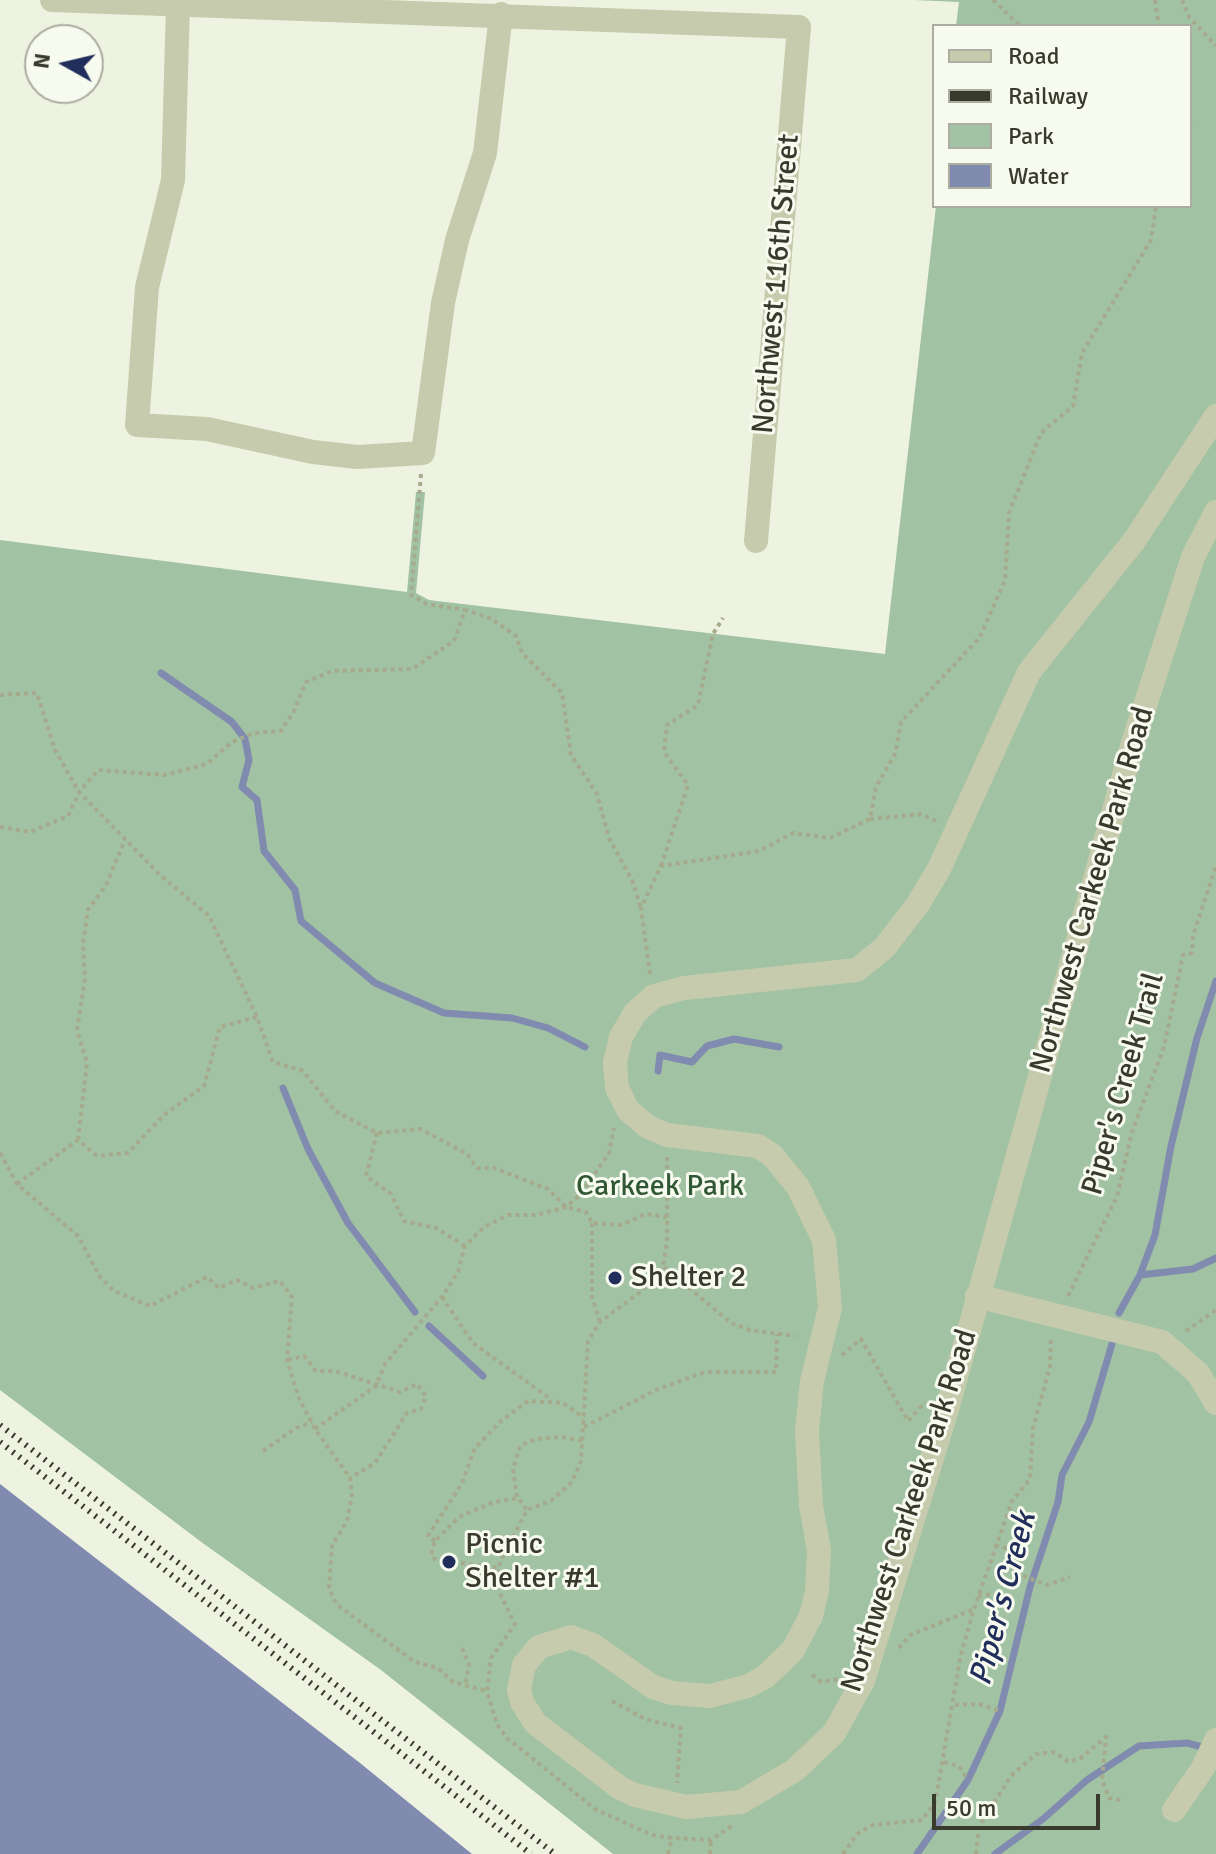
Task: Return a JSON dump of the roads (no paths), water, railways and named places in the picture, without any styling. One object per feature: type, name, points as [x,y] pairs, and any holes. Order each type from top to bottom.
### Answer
[{"type":"street","points":[[52,0],[501,14],[485,153],[457,240],[443,303],[423,453],[357,457],[313,452],[207,429],[137,425],[147,287],[173,180],[178,4]]},
{"type":"street","name":"Northwest 116th Street","points":[[501,14],[799,27],[756,541]]},
{"type":"street","name":"Northwest Carkeek Park Road","points":[[1216,416],[1134,541],[1029,672],[939,869],[918,904],[884,948],[857,970],[684,988],[654,996],[635,1013],[621,1037],[615,1062],[617,1088],[628,1110],[648,1127],[667,1135],[758,1146],[773,1156],[798,1187],[824,1240],[830,1308],[812,1381],[807,1431],[811,1506],[819,1550],[817,1591],[811,1616],[793,1650],[765,1677],[729,1692],[691,1696],[662,1690],[635,1677],[593,1645],[571,1637],[549,1641],[524,1665],[519,1690],[527,1713],[620,1788],[651,1801],[675,1806],[741,1802],[795,1770],[834,1733],[863,1681],[946,1413],[1132,746],[1193,557],[1216,512]]},
{"type":"street","points":[[977,1296],[1162,1342],[1198,1373],[1216,1403]]},
{"type":"street","points":[[1174,1810],[1203,1768],[1216,1740]]},
{"type":"water","points":[[0,1484],[360,1763],[472,1854],[0,1854]]},
{"type":"waterway","points":[[161,673],[232,722],[245,739],[249,760],[242,787],[257,800],[264,851],[295,890],[301,921],[375,983],[444,1013],[512,1018],[548,1028],[585,1047]]},
{"type":"waterway","name":"Piper's Creek","points":[[1119,1313],[1140,1275],[1155,1235],[1171,1146],[1197,1038],[1216,981]]},
{"type":"waterway","points":[[658,1071],[660,1055],[692,1062],[707,1046],[734,1039],[779,1047]]},
{"type":"waterway","points":[[283,1088],[308,1149],[348,1223],[415,1312]]},
{"type":"waterway","points":[[1140,1275],[1193,1269],[1216,1258]]},
{"type":"waterway","points":[[429,1326],[483,1376]]},
{"type":"waterway","name":"Piper's Creek","points":[[917,1854],[968,1780],[1000,1711],[1030,1587],[1058,1502],[1062,1475],[1089,1422],[1112,1344]]},
{"type":"waterway","points":[[995,1854],[1043,1819],[1087,1780],[1139,1746],[1187,1743],[1206,1748]]},
{"type":"railway","points":[[0,1425],[555,1854]]},
{"type":"railway","points":[[0,1442],[531,1854]]},
{"type":"place","name":"Shelter 2","points":[[615,1278]]},
{"type":"place","name":"Picnic Shelter #1","points":[[449,1562]]},
{"type":"park label","name":"Carkeek Park","points":[[660,1187]]}]
